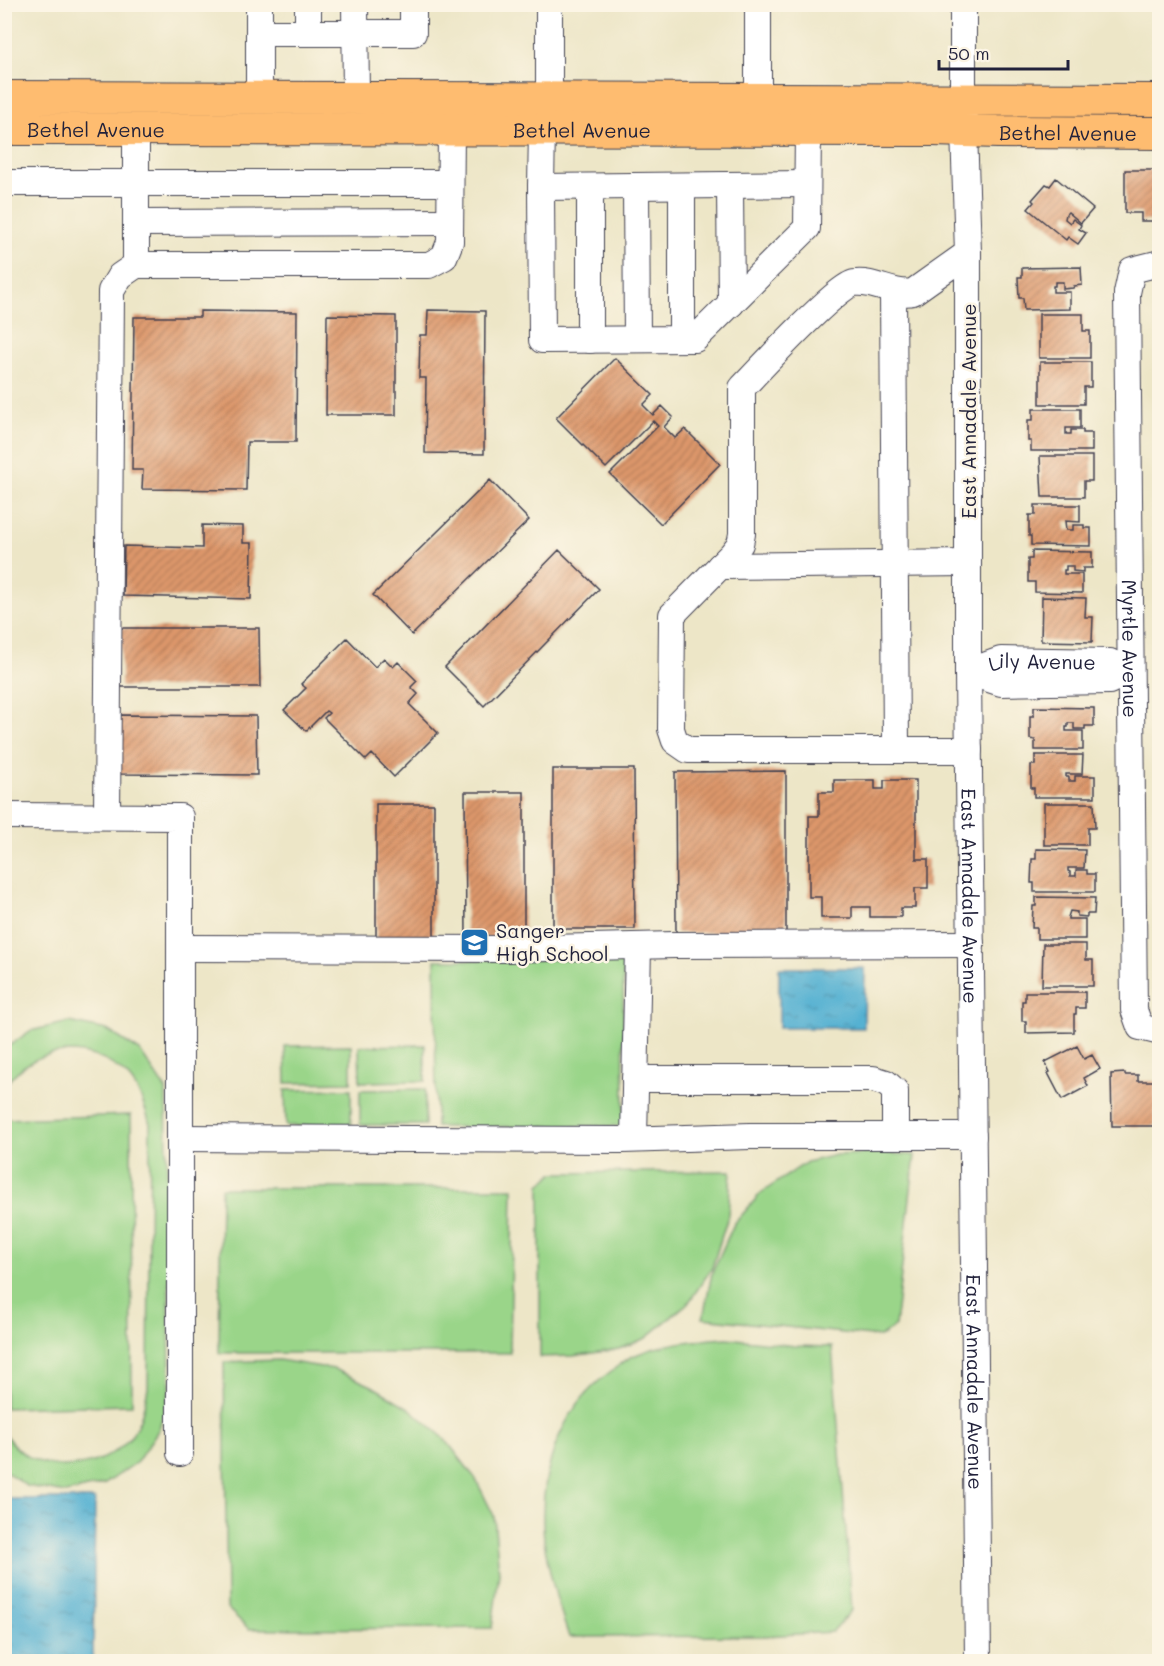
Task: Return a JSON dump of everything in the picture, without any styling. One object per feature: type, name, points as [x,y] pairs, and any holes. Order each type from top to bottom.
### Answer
[{"type":"main road","name":"Bethel Avenue","points":[[4,97],[1160,100]]},
{"type":"main road","points":[[136,129],[140,121],[158,113],[307,111],[352,97]]},
{"type":"main road","points":[[330,129],[360,120],[393,115],[531,113],[543,107],[549,97]]},
{"type":"main road","points":[[542,129],[561,116],[692,110],[752,98]]},
{"type":"main road","name":"Bethel Avenue","points":[[4,129],[808,129],[1160,133]]},
{"type":"street","points":[[259,4],[259,97]]},
{"type":"street","points":[[308,4],[308,33]]},
{"type":"street","points":[[352,97],[356,33],[355,4]]},
{"type":"street","points":[[259,33],[413,33],[412,4]]},
{"type":"street","points":[[549,4],[549,97]]},
{"type":"street","points":[[752,98],[758,4]]},
{"type":"street","name":"East Annadale Avenue","points":[[963,4],[963,99],[968,253],[968,672],[978,1662]]},
{"type":"street","points":[[136,129],[136,265]]},
{"type":"street","points":[[108,816],[111,291],[120,276],[136,265],[429,265],[444,257],[450,242],[451,129]]},
{"type":"street","points":[[542,129],[542,340],[695,339],[807,228],[808,129]]},
{"type":"street","points":[[4,183],[450,183]]},
{"type":"street","points":[[541,187],[807,184]]},
{"type":"street","points":[[730,185],[731,304]]},
{"type":"street","points":[[636,186],[637,339]]},
{"type":"street","points":[[682,186],[682,339]]},
{"type":"street","points":[[590,187],[590,340]]},
{"type":"street","points":[[136,223],[450,222]]},
{"type":"street","points":[[968,253],[913,292],[904,294],[870,284],[852,283],[834,296],[742,388],[742,534],[740,544],[672,615],[671,729],[675,741],[688,750],[969,750]]},
{"type":"street","name":"Myrtle Avenue","points":[[1150,1029],[1134,1010],[1127,293],[1132,270],[1160,263]]},
{"type":"street","points":[[893,291],[896,749]]},
{"type":"street","points":[[720,566],[968,563]]},
{"type":"street","name":"Lily Avenue","points":[[968,672],[1001,683],[1108,681],[1130,671]]},
{"type":"street","points":[[4,816],[180,817],[180,1453]]},
{"type":"street","points":[[180,948],[507,949],[971,944]]},
{"type":"street","points":[[634,1139],[638,946]]},
{"type":"street","points":[[635,1079],[873,1079],[886,1083],[895,1091],[895,1136]]},
{"type":"street","points":[[180,1138],[634,1139],[750,1136],[973,1136]]},
{"type":"green space","points":[[623,959],[624,1126],[436,1127],[435,960]]},
{"type":"green space","points":[[69,1022],[107,1030],[140,1051],[166,1090],[170,1389],[159,1429],[137,1462],[105,1484],[66,1493],[27,1486],[5,1471],[5,1434],[29,1457],[60,1466],[93,1462],[108,1455],[122,1446],[137,1427],[148,1388],[150,1124],[141,1098],[131,1080],[111,1064],[95,1057],[62,1052],[46,1056],[31,1062],[17,1072],[5,1086],[5,1049],[30,1031]]},
{"type":"green space","points":[[351,1045],[351,1082],[286,1083],[285,1046]]},
{"type":"green space","points":[[425,1045],[425,1081],[360,1082],[359,1046]]},
{"type":"green space","points":[[351,1089],[351,1125],[286,1126],[285,1090]]},
{"type":"green space","points":[[425,1089],[425,1125],[360,1125],[360,1090]]},
{"type":"green space","points":[[131,1115],[132,1405],[5,1408],[5,1119]]},
{"type":"green space","points":[[882,1153],[915,1155],[895,1326],[880,1337],[703,1318],[712,1273],[734,1224],[761,1193],[807,1162],[836,1155]]},
{"type":"green space","points":[[731,1171],[728,1216],[712,1268],[689,1302],[646,1338],[619,1349],[573,1356],[540,1357],[540,1185],[553,1173]]},
{"type":"green space","points":[[221,1188],[513,1188],[510,1353],[219,1353]]},
{"type":"green space","points":[[727,1338],[795,1346],[832,1347],[852,1610],[832,1632],[765,1636],[569,1637],[548,1564],[543,1515],[544,1492],[549,1468],[555,1446],[565,1425],[577,1405],[592,1388],[633,1356],[667,1345]]},
{"type":"green space","points":[[279,1360],[334,1369],[372,1386],[409,1408],[445,1439],[475,1478],[494,1516],[499,1573],[492,1628],[249,1629],[227,1608],[224,1362]]},
{"type":"water","points":[[779,968],[865,968],[864,1028],[779,1028]]},
{"type":"water","points":[[5,1499],[95,1499],[93,1659],[5,1658]]},
{"type":"building","points":[[1125,170],[1160,170],[1160,221],[1141,221],[1141,213],[1125,213]]},
{"type":"building","points":[[1056,178],[1093,209],[1081,223],[1068,212],[1066,214],[1065,219],[1070,223],[1073,219],[1081,225],[1079,229],[1086,233],[1078,244],[1068,237],[1066,240],[1028,209],[1034,202],[1032,200],[1046,184],[1050,186]]},
{"type":"building","points":[[1081,267],[1082,285],[1063,289],[1063,282],[1055,282],[1053,286],[1053,292],[1070,292],[1070,309],[1024,310],[1023,298],[1019,298],[1018,277],[1022,277],[1022,268]]},
{"type":"building","points":[[428,310],[485,311],[484,454],[425,453],[426,378],[419,378],[420,335],[427,335]]},
{"type":"building","points":[[200,311],[297,312],[296,442],[247,442],[246,490],[142,489],[143,470],[132,470],[134,317],[200,317]]},
{"type":"building","points":[[1039,314],[1083,314],[1083,331],[1090,331],[1090,358],[1039,358]]},
{"type":"building","points":[[327,315],[396,316],[396,415],[326,415]]},
{"type":"building","points":[[615,358],[653,395],[643,405],[653,415],[662,406],[673,417],[664,427],[675,438],[685,429],[720,464],[661,524],[610,474],[658,426],[653,421],[606,468],[556,418]]},
{"type":"building","points":[[1040,362],[1091,362],[1091,387],[1084,387],[1084,404],[1040,404]]},
{"type":"building","points":[[1033,409],[1080,409],[1080,428],[1066,428],[1066,434],[1071,434],[1071,430],[1092,433],[1092,451],[1031,451],[1031,441],[1028,441],[1028,420],[1033,420]]},
{"type":"building","points":[[1040,456],[1092,456],[1092,481],[1084,481],[1084,497],[1042,497]]},
{"type":"building","points":[[490,480],[529,520],[412,635],[373,595]]},
{"type":"building","points":[[1035,505],[1080,505],[1080,522],[1065,521],[1066,530],[1073,530],[1073,525],[1084,525],[1084,528],[1091,528],[1091,546],[1031,545],[1029,515],[1035,515]]},
{"type":"building","points":[[202,525],[243,526],[243,543],[252,543],[251,599],[123,596],[124,546],[202,548]]},
{"type":"building","points":[[559,550],[599,589],[484,706],[445,667]]},
{"type":"building","points":[[1032,551],[1092,552],[1092,568],[1083,568],[1083,572],[1073,571],[1073,566],[1066,566],[1064,570],[1064,574],[1082,574],[1082,593],[1035,592],[1035,582],[1028,582],[1028,559],[1032,559]]},
{"type":"building","points":[[1042,597],[1086,598],[1085,617],[1093,617],[1092,642],[1041,641]]},
{"type":"building","points":[[121,628],[259,628],[260,687],[121,687]]},
{"type":"building","points":[[347,638],[375,667],[384,658],[393,667],[398,662],[417,681],[411,687],[418,694],[409,704],[438,733],[394,777],[372,754],[366,760],[324,718],[329,713],[326,711],[306,731],[284,710],[306,688],[301,684]]},
{"type":"building","points":[[1034,707],[1094,708],[1094,726],[1074,729],[1074,723],[1068,723],[1066,727],[1066,731],[1083,731],[1083,750],[1035,750],[1035,740],[1030,739],[1030,716],[1034,716]]},
{"type":"building","points":[[120,715],[256,716],[257,775],[119,774]]},
{"type":"building","points":[[1035,755],[1083,755],[1082,774],[1066,774],[1066,777],[1069,777],[1069,781],[1075,781],[1075,776],[1095,776],[1095,797],[1034,797],[1034,788],[1031,788],[1031,765],[1035,765]]},
{"type":"building","points":[[553,769],[634,769],[635,929],[553,929]]},
{"type":"building","points":[[786,771],[786,932],[676,933],[675,772]]},
{"type":"building","points":[[834,780],[875,780],[875,789],[884,789],[884,780],[916,780],[916,859],[928,859],[928,888],[915,888],[915,908],[901,908],[901,917],[870,917],[870,907],[852,907],[852,918],[821,918],[821,897],[809,897],[809,816],[819,816],[819,792],[834,792]]},
{"type":"building","points":[[465,792],[524,792],[524,939],[466,939]]},
{"type":"building","points":[[1044,803],[1094,803],[1095,828],[1088,828],[1088,845],[1044,845]]},
{"type":"building","points":[[376,804],[434,804],[434,940],[376,940]]},
{"type":"building","points":[[1036,849],[1085,850],[1084,868],[1068,868],[1068,871],[1070,876],[1076,876],[1076,870],[1087,870],[1087,874],[1095,874],[1095,892],[1034,892],[1034,883],[1031,883],[1032,859],[1036,859]]},
{"type":"building","points":[[1036,897],[1095,898],[1094,914],[1087,914],[1087,917],[1077,916],[1077,912],[1070,911],[1068,917],[1068,919],[1085,919],[1085,939],[1037,939],[1037,928],[1032,928],[1033,906],[1036,906]]},
{"type":"building","points":[[1043,944],[1086,944],[1086,960],[1093,960],[1093,986],[1042,986]]},
{"type":"building","points":[[1025,992],[1085,992],[1085,1008],[1076,1008],[1076,1014],[1074,1014],[1074,1032],[1026,1033],[1026,1021],[1022,1021],[1022,1001],[1025,1001]]},
{"type":"building","points":[[1077,1046],[1084,1059],[1092,1055],[1100,1069],[1084,1078],[1088,1086],[1062,1100],[1045,1062]]},
{"type":"building","points":[[1125,1073],[1125,1075],[1138,1075],[1138,1081],[1155,1081],[1155,1126],[1112,1126],[1111,1074]]},
{"type":"place","name":"Sanger High School","points":[[475,942]]}]
